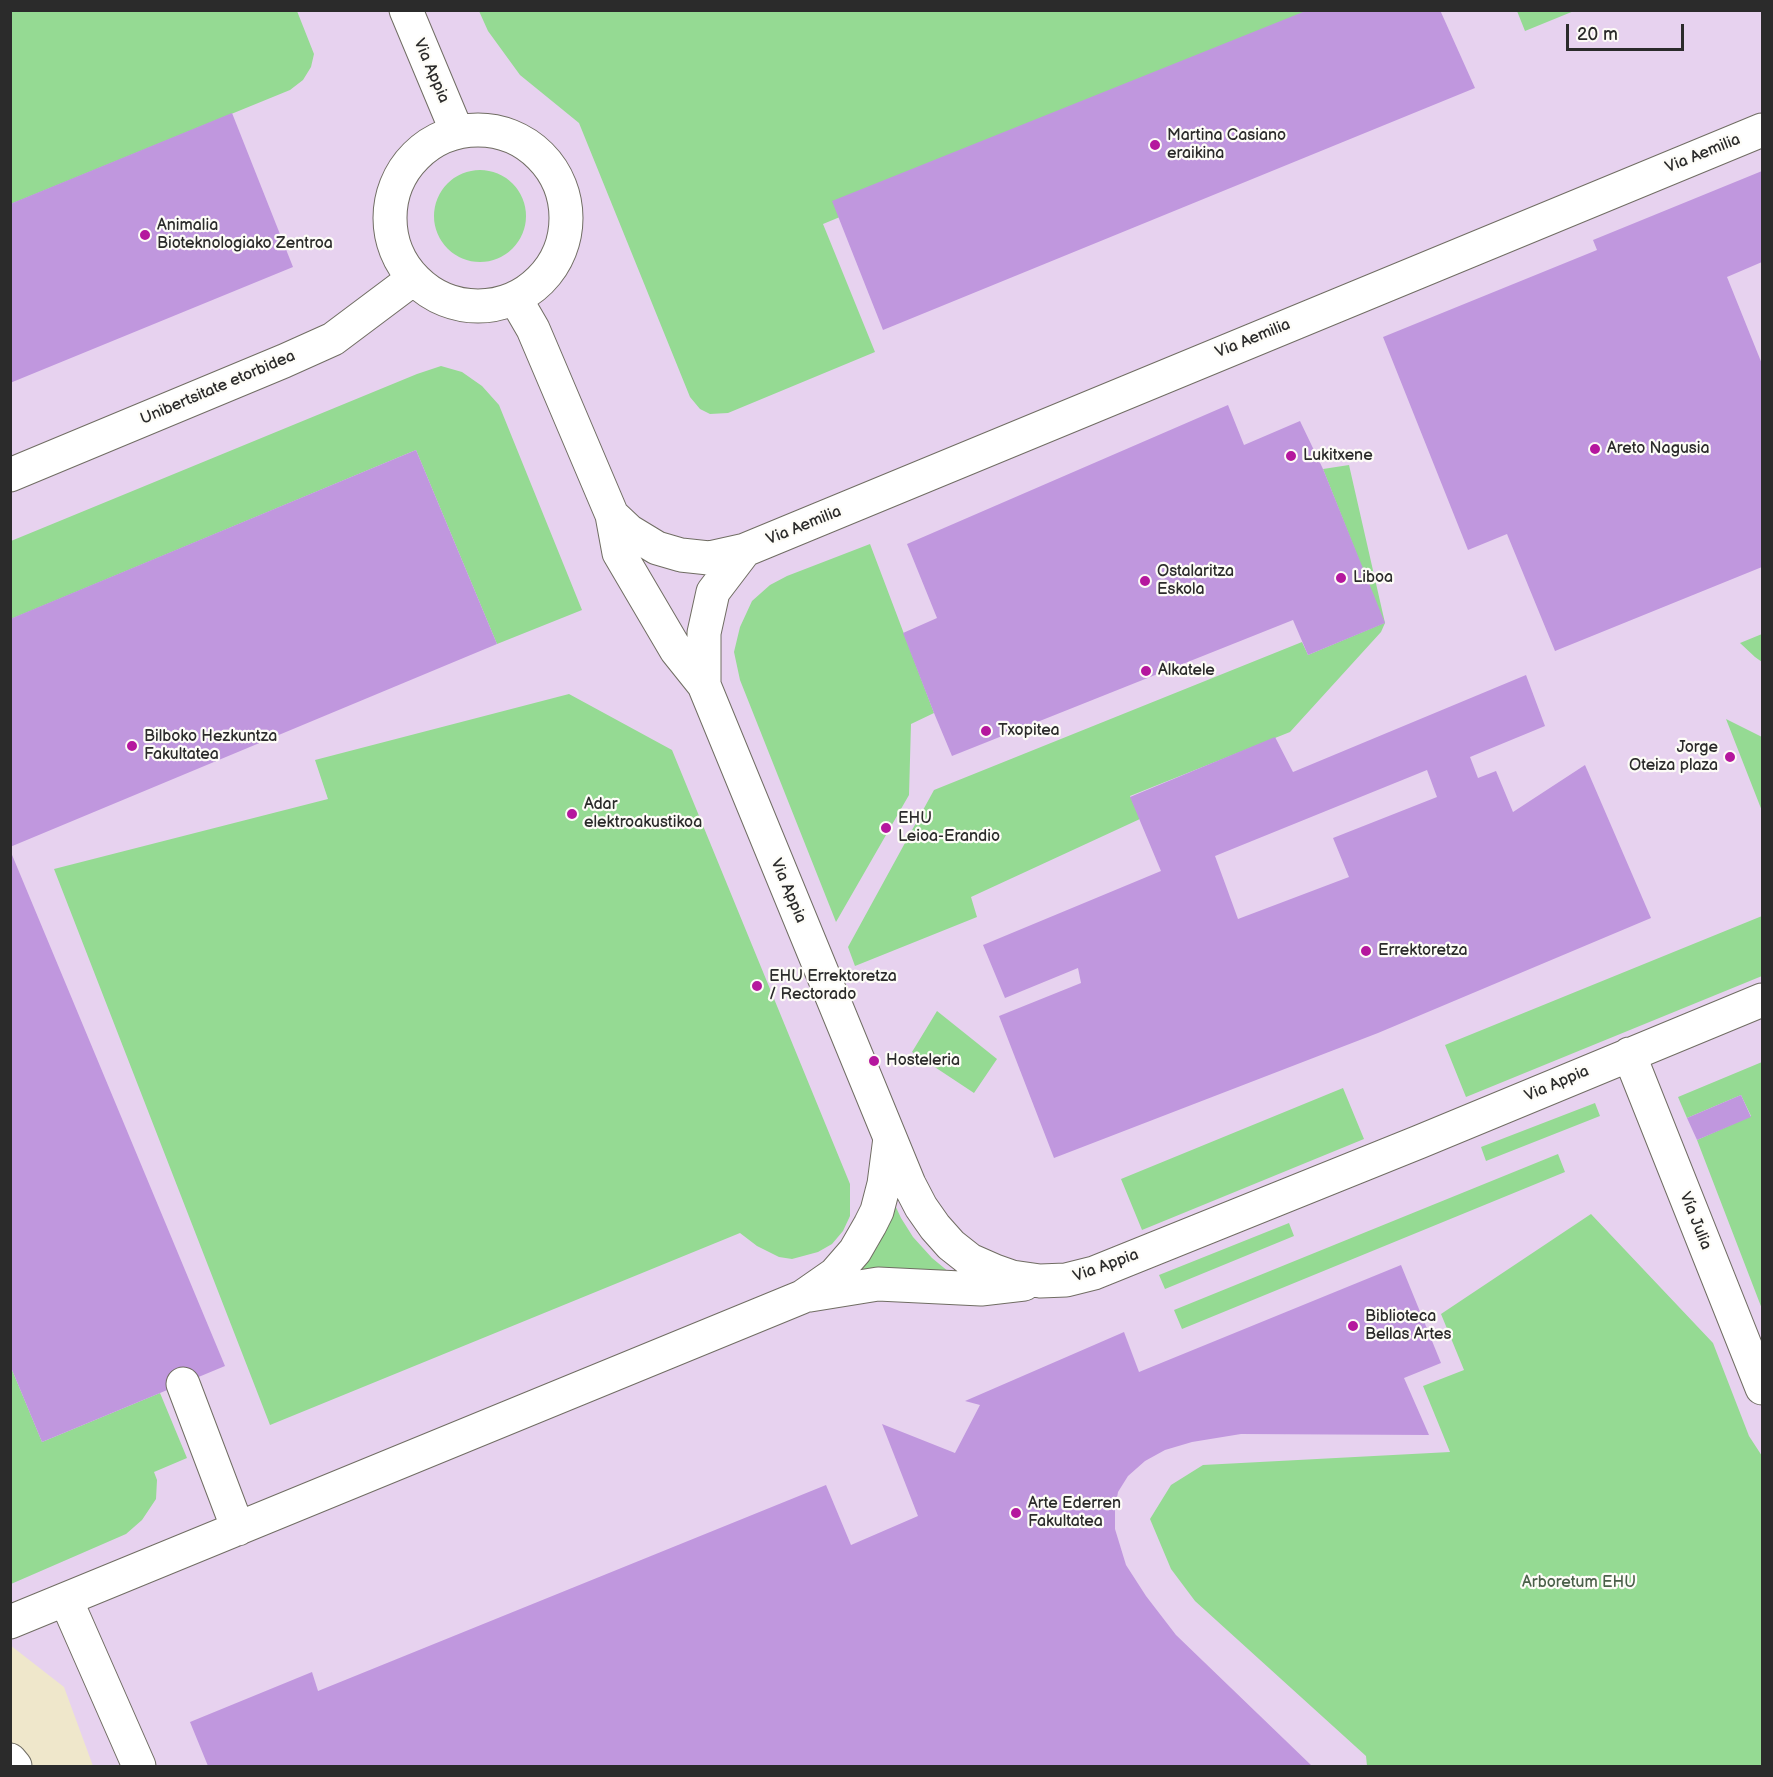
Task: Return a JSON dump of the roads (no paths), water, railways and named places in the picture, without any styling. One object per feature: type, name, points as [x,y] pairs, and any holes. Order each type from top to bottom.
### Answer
[{"type":"street","name":"Via Appia","points":[[406,10],[457,132]]},
{"type":"street","points":[[474,129],[491,130],[513,136],[538,152],[549,165],[564,197],[567,215],[565,232],[553,264],[529,290],[515,298],[488,306],[466,306],[436,297],[413,279],[397,256],[390,234],[389,210],[392,192],[400,174],[419,151],[437,139],[457,132],[474,129]]},
{"type":"street","name":"Via Aemilia","points":[[612,515],[629,531],[657,548],[681,555],[709,558],[745,550],[1762,130]]},
{"type":"street","name":"Unibertsitate etorbidea","points":[[10,475],[333,339],[413,279]]},
{"type":"street","points":[[515,298],[533,329],[612,515],[619,553],[676,650],[704,685]]},
{"type":"street","name":"Via Aemilia","points":[[704,685],[704,633],[712,592],[745,550]]},
{"type":"street","name":"Via Appia","points":[[704,685],[921,1207],[951,1245],[970,1260],[995,1271],[1040,1281],[1066,1280],[1094,1273],[1762,1000]]},
{"type":"street","name":"Vía Julia","points":[[1629,1054],[1762,1388]]},
{"type":"street","points":[[10,1622],[802,1297],[835,1274],[855,1251],[870,1226],[877,1211],[884,1184],[890,1137]]},
{"type":"street","points":[[802,1297],[878,1284],[981,1289],[1040,1281]]},
{"type":"street","points":[[183,1384],[238,1529]]},
{"type":"street","points":[[66,1600],[139,1767]]},
{"type":"street","points":[[10,1760],[15,1767]]},
{"type":"place","name":"Martina Casiano eraikina","points":[[1155,145]]},
{"type":"place","name":"Animalia Bioteknologiako Zentroa","points":[[145,235]]},
{"type":"place","name":"Areto Nagusia","points":[[1595,449]]},
{"type":"place","name":"Lukitxene","points":[[1291,456]]},
{"type":"place","name":"Liboa","points":[[1341,578]]},
{"type":"place","name":"Ostalaritza Eskola","points":[[1145,581]]},
{"type":"place","name":"Alkatele","points":[[1146,671]]},
{"type":"place","name":"Txopitea","points":[[986,731]]},
{"type":"place","name":"Bilboko Hezkuntza Fakultatea","points":[[132,746]]},
{"type":"place","name":"Jorge Oteiza plaza","points":[[1730,757]]},
{"type":"place","name":"Adar elektroakustikoa","points":[[572,814]]},
{"type":"place","name":"EHU Leioa-Erandio","points":[[886,828]]},
{"type":"place","name":"Errektoretza","points":[[1366,951]]},
{"type":"place","name":"EHU Errektoretza / Rectorado","points":[[757,986]]},
{"type":"place","name":"Hosteleria","points":[[874,1061]]},
{"type":"place","name":"Biblioteca Bellas Artes","points":[[1353,1326]]},
{"type":"place","name":"Arte Ederren Fakultatea","points":[[1016,1513]]},
{"type":"park label","name":"Arboretum EHU","points":[[1579,1583]]}]
